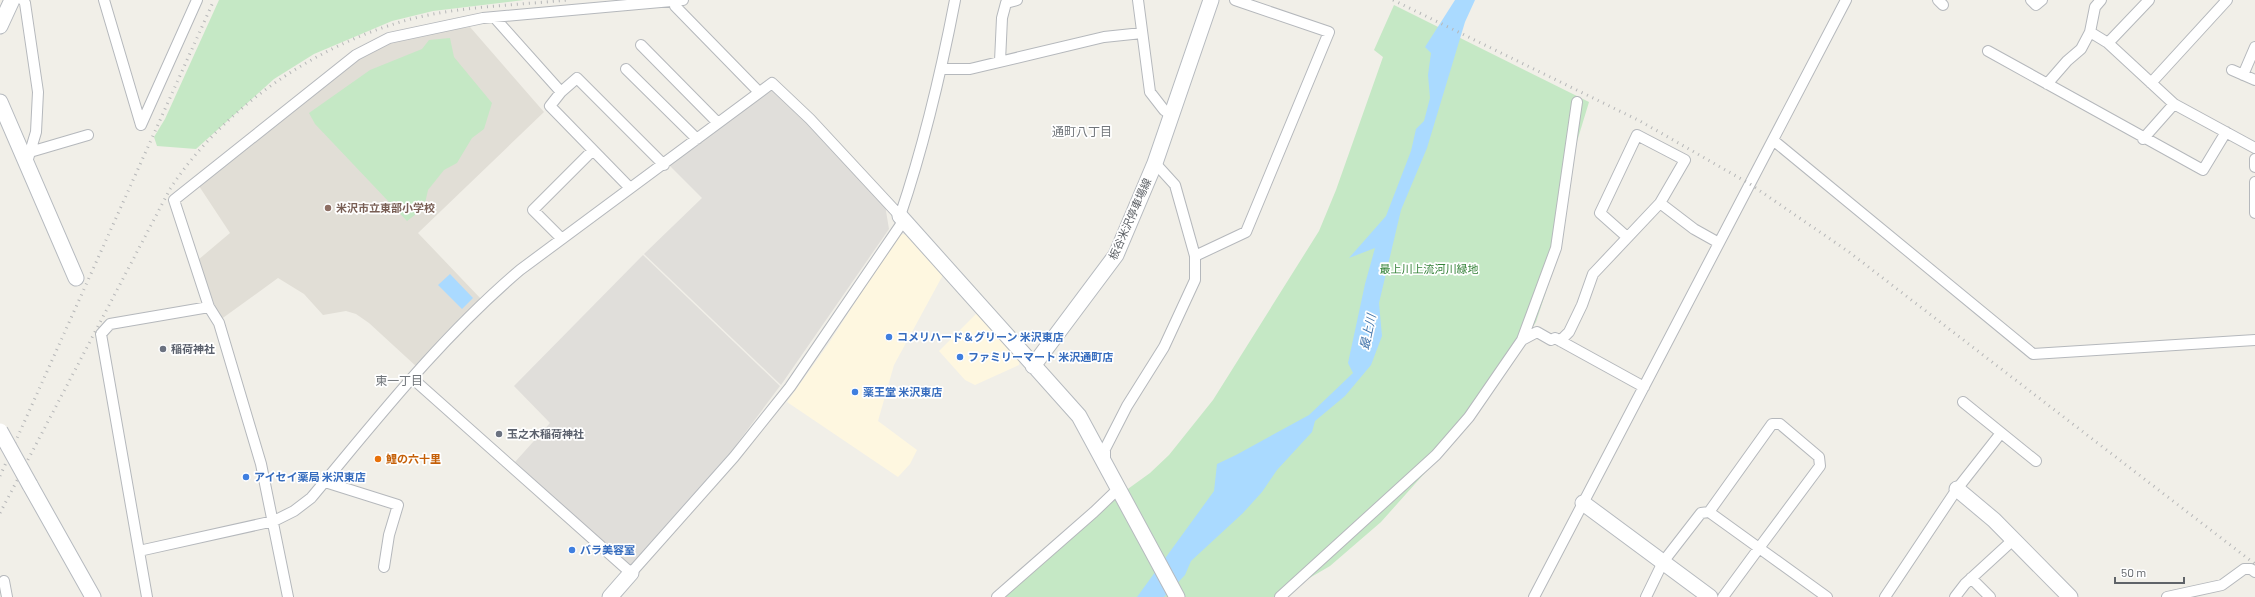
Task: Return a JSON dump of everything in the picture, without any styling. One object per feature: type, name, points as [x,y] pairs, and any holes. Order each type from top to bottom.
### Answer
[{"type":"street","points":[[0,26],[12,0]]},
{"type":"street","points":[[23,0],[26,2],[38,92],[36,132],[29,157]]},
{"type":"street","points":[[104,0],[141,125],[197,0]]},
{"type":"street","points":[[610,597],[739,451],[790,387],[902,218],[920,156],[942,69],[955,0]]},
{"type":"street","points":[[1000,62],[1002,18],[1006,3],[1017,0]]},
{"type":"street","points":[[1138,0],[1150,92],[1164,110],[1173,116]]},
{"type":"street","name":"板谷米沢停車場線","points":[[1033,366],[1116,255],[1173,116],[1211,0]]},
{"type":"street","points":[[1195,256],[1246,232],[1329,32],[1235,0]]},
{"type":"street","points":[[1534,597],[1846,0]]},
{"type":"street","points":[[2031,0],[2036,5],[2042,0]]},
{"type":"street","points":[[2047,84],[2067,61],[2081,49],[2090,32],[2095,7],[2101,0]]},
{"type":"street","points":[[2108,42],[2149,0]]},
{"type":"street","points":[[2151,83],[2227,0]]},
{"type":"street","points":[[288,597],[274,521],[261,464],[248,418],[218,323],[209,307],[174,200],[356,55],[389,38],[425,29],[494,17],[679,3],[759,92]]},
{"type":"street","points":[[494,17],[562,92]]},
{"type":"street","points":[[942,69],[970,69],[1104,37],[1142,32]]},
{"type":"street","points":[[2090,32],[2108,42],[2174,104],[2255,148]]},
{"type":"street","points":[[641,45],[718,123]]},
{"type":"street","points":[[2244,75],[2255,47]]},
{"type":"street","points":[[1988,51],[2144,139],[2203,170],[2226,132]]},
{"type":"street","points":[[626,69],[697,139]]},
{"type":"street","points":[[2232,70],[2255,80]]},
{"type":"street","points":[[630,188],[550,106],[577,78],[664,165]]},
{"type":"street","points":[[138,551],[274,521],[294,511],[311,498],[412,378],[483,301],[520,270],[630,188],[664,165],[772,83],[810,120],[902,218],[1079,416],[1177,597]]},
{"type":"street","points":[[0,102],[29,157],[76,278]]},
{"type":"street","points":[[1280,597],[1436,455],[1469,417],[1522,340],[1556,248],[1577,102]]},
{"type":"street","points":[[2144,139],[2174,104]]},
{"type":"street","points":[[29,157],[88,135]]},
{"type":"street","points":[[1560,341],[1569,332],[1582,305],[1593,274],[1660,203],[1685,160],[1637,135],[1600,213],[1627,237]]},
{"type":"street","points":[[1773,140],[2033,354],[2255,340]]},
{"type":"street","points":[[562,239],[533,210],[593,150]]},
{"type":"street","points":[[2255,159],[2255,167]]},
{"type":"street","points":[[1105,462],[1105,449],[1127,406],[1164,347],[1194,280],[1195,256],[1175,185],[1155,163]]},
{"type":"street","points":[[2255,182],[2255,213]]},
{"type":"street","points":[[1660,203],[1694,229],[1718,243]]},
{"type":"street","points":[[147,597],[101,334],[110,324],[209,307]]},
{"type":"street","points":[[1522,340],[1537,332],[1551,340],[1555,338],[1644,387]]},
{"type":"street","points":[[412,378],[631,573]]},
{"type":"street","points":[[1963,402],[2036,461]]},
{"type":"street","points":[[1709,512],[1772,424],[1780,424],[1819,457],[1820,466],[1723,597]]},
{"type":"street","points":[[0,431],[93,597]]},
{"type":"street","points":[[1885,597],[1957,489],[2001,433]]},
{"type":"street","points":[[325,482],[398,505],[390,535],[384,568]]},
{"type":"street","points":[[1957,489],[1994,520],[2070,597]]},
{"type":"street","points":[[997,597],[1094,512],[1121,492]]},
{"type":"street","points":[[1583,503],[1710,597]]},
{"type":"street","points":[[1646,597],[1663,562],[1701,513],[1709,512],[1827,597]]},
{"type":"street","points":[[1955,597],[1971,578],[2013,540]]},
{"type":"street","points":[[2167,597],[2222,585],[2244,569],[2252,569],[2255,572]]},
{"type":"street","points":[[1971,578],[1990,597]]},
{"type":"street","points":[[4,581],[7,597]]},
{"type":"shaded area","name":"米沢市立東部小学校","points":[[470,27],[544,112],[418,233],[481,299],[418,368],[369,323],[356,314],[346,311],[323,315],[304,294],[278,278],[220,320],[198,260],[230,233],[197,183],[359,57],[393,42],[426,33]]},
{"type":"shaded area","points":[[773,88],[885,205],[889,229],[781,385],[644,254],[702,198],[668,164]]},
{"type":"shaded area","points":[[899,234],[911,235],[944,273],[894,365],[878,421],[917,450],[910,464],[898,477],[787,402],[829,343]]},
{"type":"shaded area","points":[[643,255],[780,386],[730,453],[630,566],[515,462],[550,423],[514,386]]},
{"type":"shaded area","name":"ファミリーマート 米沢通町店","points":[[978,312],[1020,358],[1019,365],[975,385],[965,380],[939,351]]},
{"type":"green space","points":[[219,0],[524,0],[433,11],[392,21],[314,54],[274,79],[196,149],[157,146],[154,137],[165,119]]},
{"type":"green space","name":"最上川上流河川緑地","points":[[1394,5],[1589,102],[1572,158],[1560,249],[1536,322],[1472,420],[1381,522],[1330,566],[1277,597],[1000,597],[1114,499],[1150,473],[1169,455],[1213,400],[1319,231],[1336,190],[1383,57],[1374,50]]},
{"type":"green space","points":[[450,38],[454,57],[492,103],[484,129],[472,138],[457,163],[444,170],[428,190],[424,208],[407,221],[315,124],[309,113],[370,70],[422,49],[429,40]]},
{"type":"water","name":"最上川","points":[[1455,0],[1475,0],[1465,22],[1427,148],[1401,210],[1379,303],[1382,336],[1371,365],[1345,396],[1315,421],[1312,432],[1277,470],[1262,492],[1243,513],[1191,561],[1185,575],[1164,597],[1137,597],[1214,491],[1217,464],[1309,415],[1353,373],[1348,363],[1365,284],[1375,248],[1349,258],[1386,216],[1411,151],[1416,129],[1424,121],[1430,98],[1428,75],[1431,53],[1425,47]]},
{"type":"water","points":[[450,274],[473,298],[462,309],[438,285]]},
{"type":"railway","points":[[0,476],[214,0]]},
{"type":"railway","points":[[0,513],[170,189],[190,161],[240,110],[268,88],[329,50],[394,24],[415,18],[458,10],[567,0]]},
{"type":"railway","points":[[1393,0],[1640,121],[1750,184],[1849,252],[2255,564]]},
{"type":"place","name":"米沢市立東部小学校","points":[[328,208]]},
{"type":"place","name":"コメリハード＆グリーン 米沢東店","points":[[889,337]]},
{"type":"place","name":"稲荷神社","points":[[163,349]]},
{"type":"place","name":"ファミリーマート 米沢通町店","points":[[960,357]]},
{"type":"place","name":"薬王堂 米沢東店","points":[[855,392]]},
{"type":"place","name":"玉之木稲荷神社","points":[[499,434]]},
{"type":"place","name":"鯉の六十里","points":[[378,459]]},
{"type":"place","name":"アイセイ薬局 米沢東店","points":[[246,477]]},
{"type":"place","name":"バラ美容室","points":[[572,550]]},
{"type":"district","name":"通町八丁目","points":[[1082,132]]},
{"type":"district","name":"東一丁目","points":[[399,381]]}]
